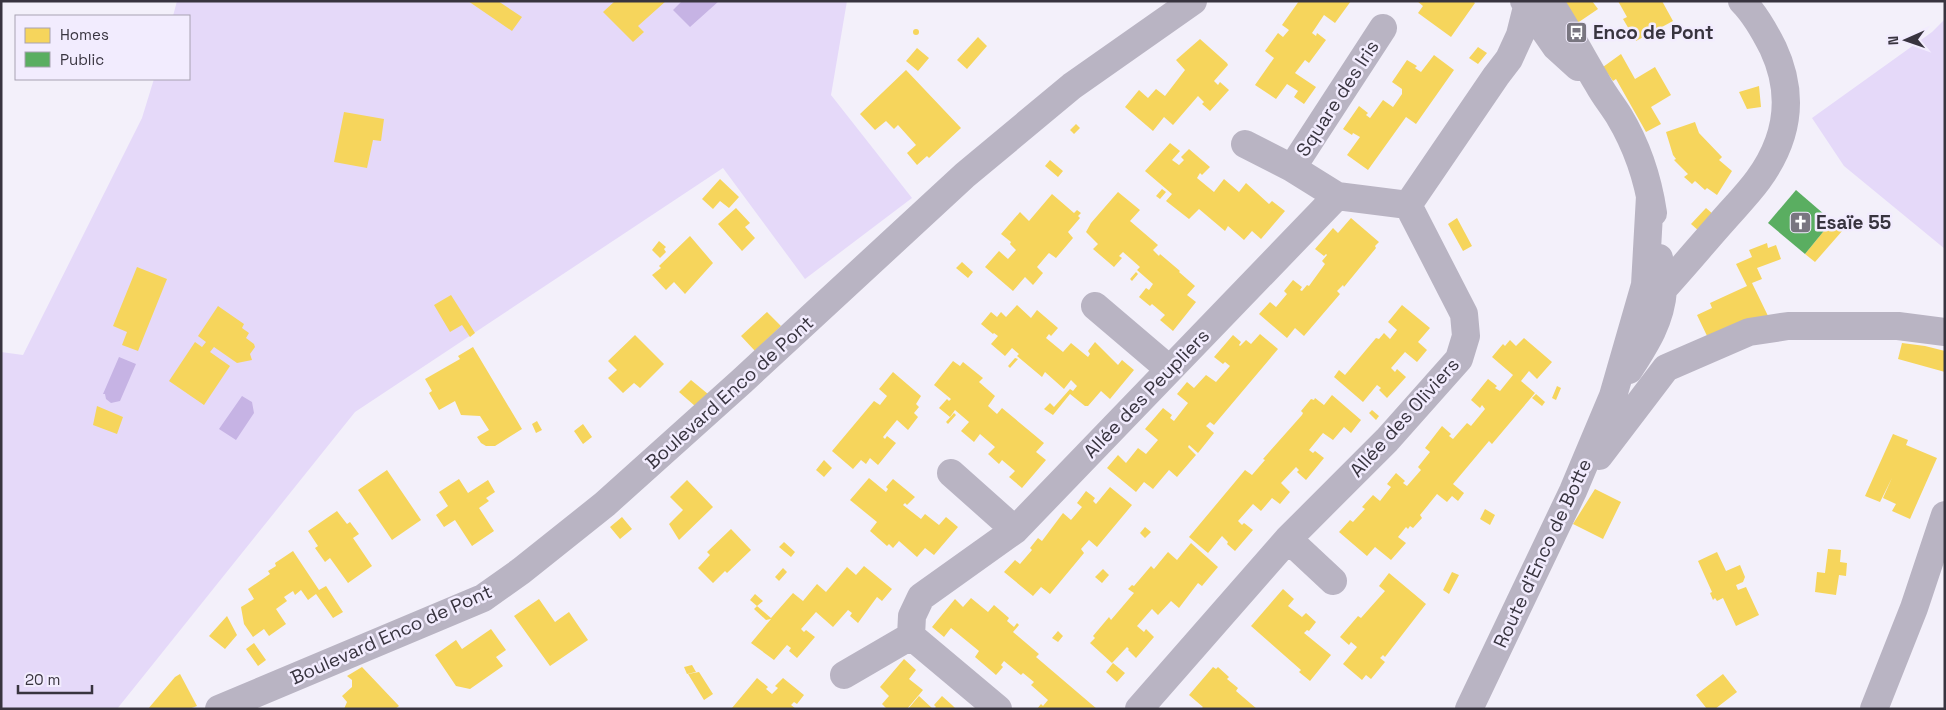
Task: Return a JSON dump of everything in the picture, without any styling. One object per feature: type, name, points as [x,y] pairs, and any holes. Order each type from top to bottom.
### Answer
[{"type":"street","name":"Boulevard Enco de Pont","points":[[219,709],[483,598],[521,571],[605,504],[742,381],[965,175],[1072,86],[1193,1]]},
{"type":"street","name":"Route d'Enco de Botte","points":[[1469,709],[1573,491],[1613,396],[1634,321],[1758,180],[1776,150],[1784,125],[1787,97],[1781,66],[1768,37],[1750,9],[1742,1]]},
{"type":"street","points":[[1544,13],[1598,85],[1619,117],[1640,158],[1650,196],[1663,290]]},
{"type":"street","points":[[1245,144],[1292,168],[1337,196],[1408,205],[1496,76],[1509,60],[1520,35],[1544,13]]},
{"type":"street","points":[[1509,60],[1532,49],[1544,13]]},
{"type":"street","name":"Square des Iris","points":[[1292,168],[1383,28]]},
{"type":"street","name":"Allée des Peupliers","points":[[911,636],[912,616],[920,597],[1015,530],[1337,196]]},
{"type":"street","points":[[1634,321],[1645,285],[1650,196]]},
{"type":"street","name":"Allée des Oliviers","points":[[1140,709],[1288,539],[1387,440],[1459,359],[1466,336],[1464,314],[1408,205]]},
{"type":"street","name":"Route d'Enco de Botte","points":[[1613,396],[1646,343],[1657,321],[1663,290]]},
{"type":"street","points":[[1095,306],[1169,369]]},
{"type":"street","points":[[1573,491],[1642,397],[1666,368],[1750,332],[1788,326],[1898,326],[1945,332]]},
{"type":"street","points":[[951,473],[1015,530]]},
{"type":"street","points":[[1874,709],[1914,608],[1945,515]]},
{"type":"street","points":[[1288,539],[1333,581]]},
{"type":"street","points":[[844,675],[911,636],[998,709]]},
{"type":"shaded area","points":[[177,1],[847,1],[831,95],[912,198],[805,279],[723,168],[355,412],[117,709],[1,709],[1,352],[23,355],[142,118],[154,80],[190,80],[190,15],[173,15]]},
{"type":"shaded area","points":[[682,1],[719,1],[690,27],[673,10]]},
{"type":"shaded area","points":[[1945,19],[1945,249],[1844,166],[1812,118],[1932,32]]},
{"type":"shaded area","points":[[119,357],[136,364],[120,401],[111,403],[103,394]]},
{"type":"shaded area","points":[[242,396],[252,402],[254,413],[236,440],[219,429]]},
{"type":"building: Homes","points":[[468,1],[498,1],[522,17],[512,31]]},
{"type":"building: Homes","points":[[615,1],[666,1],[638,26],[644,32],[633,42],[603,12]]},
{"type":"building: Homes","points":[[1299,1],[1351,1],[1335,23],[1324,15],[1312,33],[1316,36],[1317,33],[1326,40],[1309,63],[1305,60],[1295,73],[1316,87],[1304,104],[1294,97],[1298,91],[1287,84],[1276,99],[1255,85],[1274,58],[1265,51],[1278,33],[1283,37],[1289,30],[1282,25]]},
{"type":"building: Homes","points":[[1417,1],[1473,1],[1475,3],[1451,37],[1418,13],[1423,6]]},
{"type":"building: Homes","points":[[1564,1],[1592,1],[1598,9],[1576,24]]},
{"type":"building: Homes","points":[[1618,1],[1662,1],[1673,21],[1636,41],[1623,19],[1627,17]]},
{"type":"building: Homes","points":[[916,29],[919,32],[916,35],[913,32]]},
{"type":"building: Homes","points":[[978,37],[987,46],[967,69],[957,60]]},
{"type":"building: Homes","points":[[1200,39],[1227,63],[1228,65],[1214,81],[1218,85],[1220,82],[1229,90],[1210,111],[1202,104],[1204,102],[1198,96],[1173,125],[1164,117],[1153,131],[1125,107],[1139,90],[1148,98],[1156,89],[1165,96],[1185,70],[1176,60]]},
{"type":"building: Homes","points":[[1478,47],[1487,53],[1478,64],[1469,58]]},
{"type":"building: Homes","points":[[917,48],[929,58],[918,71],[906,61]]},
{"type":"building: Homes","points":[[1621,54],[1635,79],[1655,67],[1671,95],[1651,107],[1661,124],[1646,132],[1616,79],[1613,81],[1603,67]]},
{"type":"building: Homes","points":[[1434,55],[1454,70],[1416,124],[1406,117],[1368,170],[1347,155],[1360,137],[1353,133],[1352,135],[1343,129],[1359,106],[1368,113],[1366,115],[1370,118],[1383,100],[1393,107],[1402,94],[1402,89],[1392,82],[1407,60],[1417,66],[1415,68],[1421,72]]},
{"type":"building: Homes","points":[[906,70],[961,128],[929,158],[927,156],[917,165],[907,153],[916,145],[898,125],[894,129],[886,121],[875,130],[860,114]]},
{"type":"building: Homes","points":[[1759,86],[1761,107],[1747,109],[1739,92]]},
{"type":"building: Homes","points":[[344,112],[384,119],[381,141],[373,140],[367,168],[334,162]]},
{"type":"building: Homes","points":[[1695,122],[1699,133],[1722,157],[1719,160],[1732,171],[1717,195],[1707,188],[1705,190],[1695,181],[1692,184],[1684,177],[1688,174],[1674,160],[1676,159],[1666,132]]},
{"type":"building: Homes","points":[[1076,124],[1080,128],[1074,134],[1070,130]]},
{"type":"building: Homes","points":[[1170,143],[1180,151],[1172,160],[1179,165],[1184,160],[1181,157],[1189,149],[1210,167],[1202,175],[1200,173],[1197,178],[1214,192],[1224,179],[1239,192],[1246,183],[1269,204],[1272,201],[1285,211],[1261,239],[1252,231],[1244,240],[1228,226],[1225,231],[1199,209],[1189,219],[1166,201],[1172,194],[1145,171]]},
{"type":"building: Homes","points":[[1050,160],[1063,171],[1058,177],[1045,166]]},
{"type":"building: Homes","points":[[720,179],[739,197],[729,208],[720,201],[713,209],[702,199]]},
{"type":"building: Homes","points":[[1162,189],[1166,192],[1160,199],[1156,196]]},
{"type":"building: Homes","points":[[1118,192],[1140,210],[1130,221],[1158,245],[1153,250],[1180,271],[1195,286],[1187,295],[1196,302],[1173,331],[1160,320],[1165,315],[1152,304],[1150,306],[1139,297],[1146,288],[1149,290],[1153,284],[1137,270],[1140,267],[1123,252],[1119,256],[1122,258],[1114,267],[1093,249],[1098,244],[1086,232],[1091,223]]},
{"type":"building: Homes","points":[[1052,194],[1074,213],[1077,210],[1081,213],[1078,216],[1080,218],[1068,232],[1073,238],[1056,258],[1048,254],[1037,267],[1043,273],[1033,285],[1025,277],[1013,291],[985,267],[999,251],[1008,259],[1016,250],[1010,244],[1011,242],[1001,234],[1020,212],[1029,221]]},
{"type":"building: Homes","points":[[736,208],[750,223],[745,227],[755,238],[742,251],[718,224]]},
{"type":"building: Homes","points":[[1706,208],[1713,214],[1699,231],[1691,224]]},
{"type":"building: Homes","points":[[1351,218],[1379,242],[1375,246],[1376,248],[1344,287],[1343,285],[1337,291],[1340,294],[1304,336],[1295,328],[1287,338],[1259,314],[1270,302],[1276,307],[1287,294],[1284,291],[1293,280],[1302,287],[1300,290],[1302,291],[1307,285],[1309,286],[1325,264],[1322,261],[1327,255],[1324,256],[1315,249],[1333,228],[1338,233]]},
{"type":"building: Homes","points":[[1457,218],[1472,246],[1463,251],[1448,224]]},
{"type":"building: Homes","points":[[1832,221],[1843,230],[1815,262],[1805,254]]},
{"type":"building: Homes","points":[[690,236],[713,263],[685,294],[674,282],[666,290],[652,275],[661,268],[659,266]]},
{"type":"building: Homes","points":[[659,241],[666,247],[664,249],[666,252],[660,258],[652,250]]},
{"type":"building: Homes","points":[[1767,243],[1768,248],[1776,245],[1781,259],[1757,268],[1762,279],[1752,283],[1769,318],[1709,340],[1697,315],[1712,308],[1710,303],[1747,286],[1736,264],[1752,257],[1749,250]]},
{"type":"building: Homes","points":[[962,262],[973,272],[968,278],[956,268]]},
{"type":"building: Homes","points":[[137,267],[167,279],[138,351],[122,345],[127,332],[113,326]]},
{"type":"building: Homes","points":[[1136,272],[1138,274],[1132,281],[1130,279]]},
{"type":"building: Homes","points":[[451,295],[475,333],[470,337],[462,325],[450,332],[434,305]]},
{"type":"building: Homes","points":[[1017,305],[1031,318],[1037,310],[1058,328],[1051,336],[1049,334],[1046,338],[1063,352],[1071,343],[1088,357],[1090,354],[1088,351],[1095,342],[1118,365],[1122,360],[1134,370],[1110,399],[1101,391],[1088,406],[1085,406],[1070,394],[1053,415],[1044,409],[1050,403],[1054,407],[1070,389],[1073,391],[1077,386],[1071,380],[1064,389],[1045,372],[1042,377],[1017,356],[1019,354],[1012,348],[1005,356],[991,344],[998,336],[981,324],[991,312],[997,317],[1001,312],[1006,317]]},
{"type":"building: Homes","points":[[1402,305],[1430,328],[1418,342],[1427,350],[1417,362],[1405,352],[1391,368],[1395,372],[1397,369],[1406,377],[1387,398],[1377,385],[1363,402],[1334,377],[1339,370],[1345,375],[1376,338],[1379,339],[1384,333],[1390,339],[1397,330],[1388,322]]},
{"type":"building: Homes","points":[[218,306],[244,324],[242,328],[249,333],[246,338],[255,347],[250,354],[252,360],[237,363],[214,347],[210,352],[230,366],[204,405],[169,381],[195,342],[202,347],[206,342],[198,336]]},
{"type":"building: Homes","points":[[767,312],[781,326],[755,351],[741,336]]},
{"type":"building: Homes","points":[[1260,334],[1278,349],[1214,425],[1210,422],[1206,426],[1214,433],[1198,453],[1189,445],[1188,447],[1196,455],[1177,477],[1169,470],[1153,489],[1144,482],[1136,492],[1107,468],[1118,455],[1126,463],[1138,448],[1146,454],[1158,440],[1145,429],[1163,408],[1172,415],[1170,418],[1174,421],[1188,403],[1177,394],[1187,382],[1194,388],[1206,375],[1216,382],[1230,366],[1225,362],[1223,364],[1214,357],[1233,335],[1241,342],[1240,346],[1246,340],[1251,344]]},
{"type":"building: Homes","points":[[635,335],[664,364],[640,388],[634,383],[623,393],[608,378],[617,370],[608,361]]},
{"type":"building: Homes","points":[[1524,338],[1552,362],[1537,379],[1529,371],[1521,381],[1535,393],[1492,444],[1489,441],[1453,484],[1464,493],[1458,501],[1452,496],[1447,502],[1437,494],[1420,515],[1422,518],[1413,528],[1410,526],[1408,529],[1406,527],[1398,537],[1406,543],[1391,560],[1375,547],[1367,556],[1339,532],[1350,520],[1353,522],[1365,509],[1362,507],[1373,495],[1380,501],[1391,487],[1387,484],[1396,473],[1405,481],[1403,483],[1407,486],[1421,470],[1418,467],[1430,452],[1425,448],[1442,426],[1451,434],[1449,436],[1453,439],[1467,423],[1471,426],[1485,409],[1482,405],[1480,408],[1471,400],[1488,379],[1500,391],[1513,375],[1492,357],[1503,344],[1505,346],[1510,340],[1516,346]]},
{"type":"building: Homes","points":[[1902,343],[1945,351],[1945,372],[1898,359]]},
{"type":"building: Homes","points":[[473,347],[522,429],[495,446],[486,446],[477,437],[489,430],[480,416],[461,415],[455,401],[439,410],[429,393],[432,391],[425,379],[460,359],[458,356]]},
{"type":"building: Homes","points":[[1015,358],[1018,359],[1010,368],[1008,366]]},
{"type":"building: Homes","points":[[953,361],[960,366],[963,362],[983,378],[979,382],[995,396],[988,406],[997,414],[1002,408],[1044,443],[1036,452],[1046,460],[1022,488],[1009,477],[1015,471],[1002,460],[999,464],[988,454],[995,447],[980,434],[974,442],[961,431],[969,422],[955,410],[950,417],[939,408],[947,399],[949,401],[951,399],[934,385]]},
{"type":"building: Homes","points":[[893,372],[921,396],[916,404],[919,407],[914,413],[918,417],[908,430],[897,420],[883,437],[885,439],[887,436],[896,443],[878,465],[870,458],[866,464],[861,460],[853,469],[832,451],[874,401],[880,405],[887,396],[879,389]]},
{"type":"building: Homes","points":[[691,380],[708,394],[695,406],[679,392]]},
{"type":"building: Homes","points":[[1557,386],[1561,388],[1556,400],[1552,398]]},
{"type":"building: Homes","points":[[1536,394],[1545,402],[1542,406],[1532,398]]},
{"type":"building: Homes","points":[[1332,395],[1361,420],[1351,433],[1344,427],[1333,440],[1323,433],[1309,450],[1313,453],[1315,451],[1324,458],[1306,480],[1297,472],[1299,470],[1296,467],[1281,483],[1290,492],[1280,504],[1272,498],[1261,511],[1253,504],[1238,521],[1253,530],[1235,551],[1222,536],[1208,553],[1189,537],[1245,470],[1252,475],[1265,460],[1263,459],[1302,415],[1301,411],[1311,399],[1314,400],[1315,398],[1324,405]]},
{"type":"building: Homes","points":[[97,406],[123,417],[117,434],[93,425]]},
{"type":"building: Homes","points":[[1372,410],[1379,416],[1376,420],[1369,413]]},
{"type":"building: Homes","points":[[954,413],[956,415],[948,424],[946,422]]},
{"type":"building: Homes","points":[[537,421],[542,430],[536,433],[532,424]]},
{"type":"building: Homes","points":[[583,424],[592,437],[583,444],[574,431]]},
{"type":"building: Homes","points":[[1893,434],[1908,440],[1906,445],[1937,458],[1910,519],[1892,511],[1896,504],[1883,498],[1892,478],[1880,502],[1865,496]]},
{"type":"building: Homes","points":[[824,460],[832,468],[824,477],[816,470]]},
{"type":"building: Homes","points":[[387,470],[421,520],[392,540],[358,490]]},
{"type":"building: Homes","points":[[869,478],[886,492],[888,489],[886,487],[893,479],[915,497],[907,505],[905,503],[903,505],[921,519],[925,514],[939,525],[946,517],[958,527],[934,555],[925,548],[917,557],[899,541],[893,548],[889,544],[887,546],[870,531],[877,522],[850,500]]},
{"type":"building: Homes","points":[[459,479],[468,493],[488,480],[495,492],[486,498],[489,501],[479,508],[494,531],[472,546],[455,520],[444,527],[436,515],[448,506],[439,492]]},
{"type":"building: Homes","points":[[687,480],[713,507],[679,540],[669,524],[683,510],[670,497]]},
{"type":"building: Homes","points":[[1110,487],[1132,505],[1097,547],[1089,540],[1081,549],[1084,553],[1050,594],[1041,587],[1033,596],[1004,572],[1015,560],[1020,564],[1032,550],[1030,548],[1038,538],[1042,541],[1063,513],[1071,520],[1082,507],[1077,503],[1086,491],[1095,498],[1093,501],[1096,504]]},
{"type":"building: Homes","points":[[1595,489],[1621,502],[1603,539],[1573,524]]},
{"type":"building: Homes","points":[[1485,509],[1495,515],[1490,525],[1480,519]]},
{"type":"building: Homes","points":[[337,511],[347,524],[350,522],[359,534],[353,538],[372,566],[348,583],[330,558],[325,562],[315,548],[318,546],[308,531]]},
{"type":"building: Homes","points":[[622,517],[632,529],[620,539],[610,527]]},
{"type":"building: Homes","points":[[1145,527],[1151,532],[1145,538],[1140,533]]},
{"type":"building: Homes","points":[[731,529],[751,550],[727,573],[725,571],[713,583],[698,568],[710,555],[707,552]]},
{"type":"building: Homes","points":[[784,542],[795,552],[791,557],[779,547]]},
{"type":"building: Homes","points":[[1191,543],[1218,567],[1202,586],[1198,583],[1179,608],[1171,601],[1158,615],[1152,609],[1137,626],[1144,632],[1146,629],[1154,637],[1136,658],[1127,647],[1112,663],[1090,643],[1095,638],[1093,636],[1109,617],[1111,620],[1134,593],[1128,589],[1132,585],[1134,586],[1151,566],[1154,569],[1168,552],[1177,560]]},
{"type":"building: Homes","points":[[1828,549],[1841,550],[1840,562],[1847,563],[1846,576],[1839,575],[1836,595],[1815,592],[1817,572],[1825,573]]},
{"type":"building: Homes","points":[[293,551],[319,590],[326,586],[343,612],[333,618],[316,594],[308,600],[301,590],[295,595],[293,591],[284,597],[287,601],[276,609],[286,624],[269,636],[264,629],[253,637],[244,624],[241,607],[254,599],[248,589],[270,574],[268,571],[276,566],[275,563]]},
{"type":"building: Homes","points":[[1717,552],[1726,571],[1740,565],[1745,577],[1743,582],[1736,585],[1738,590],[1746,587],[1759,615],[1736,626],[1723,598],[1717,601],[1715,598],[1713,600],[1710,593],[1712,592],[1698,561]]},
{"type":"building: Homes","points":[[864,566],[892,589],[882,601],[877,597],[858,623],[850,616],[852,613],[848,610],[833,627],[816,612],[801,629],[804,632],[806,630],[815,637],[797,658],[789,651],[791,648],[787,645],[774,660],[751,643],[771,619],[766,620],[754,609],[757,606],[771,618],[793,593],[803,601],[817,584],[826,592],[847,567],[856,575]]},
{"type":"building: Homes","points":[[783,568],[787,572],[779,581],[775,577]]},
{"type":"building: Homes","points":[[1103,569],[1109,575],[1102,583],[1095,577]]},
{"type":"building: Homes","points":[[1452,572],[1459,575],[1449,594],[1443,590]]},
{"type":"building: Homes","points":[[1389,573],[1426,604],[1385,657],[1383,655],[1380,658],[1385,662],[1371,679],[1366,675],[1362,680],[1343,664],[1357,647],[1351,642],[1349,645],[1340,637],[1358,616],[1361,618],[1385,591],[1379,586]]},
{"type":"building: Homes","points":[[1283,589],[1294,599],[1288,606],[1302,617],[1306,613],[1316,622],[1309,631],[1307,630],[1304,633],[1331,655],[1310,681],[1299,672],[1301,670],[1251,626]]},
{"type":"building: Homes","points":[[755,594],[763,601],[757,606],[750,600]]},
{"type":"building: Homes","points":[[971,598],[988,612],[994,605],[1009,618],[1007,621],[1014,627],[1017,623],[1019,625],[1013,632],[1039,654],[1036,657],[1097,709],[1037,709],[1048,700],[1031,685],[1034,682],[1023,673],[1021,675],[1004,661],[1001,665],[1003,667],[996,675],[975,657],[979,651],[951,628],[944,637],[932,627],[955,599],[963,607]]},
{"type":"building: Homes","points":[[539,599],[555,622],[569,612],[588,640],[550,666],[514,616]]},
{"type":"building: Homes","points":[[227,616],[237,635],[225,649],[209,636]]},
{"type":"building: Homes","points":[[491,629],[506,650],[496,657],[503,666],[470,689],[456,686],[435,655],[456,640],[462,649]]},
{"type":"building: Homes","points":[[1058,631],[1063,636],[1058,642],[1052,638]]},
{"type":"building: Homes","points":[[254,643],[266,660],[258,666],[246,649]]},
{"type":"building: Homes","points":[[904,659],[916,670],[909,679],[923,690],[907,709],[887,709],[882,704],[889,696],[880,687]]},
{"type":"building: Homes","points":[[1113,663],[1125,673],[1117,682],[1106,672]]},
{"type":"building: Homes","points":[[692,665],[696,672],[687,674],[684,667]]},
{"type":"building: Homes","points":[[362,667],[399,706],[395,709],[344,709],[347,702],[342,696],[352,687],[352,680],[347,676]]},
{"type":"building: Homes","points":[[1213,667],[1216,669],[1218,667],[1229,677],[1227,679],[1238,688],[1236,691],[1257,709],[1201,709],[1203,707],[1189,695]]},
{"type":"building: Homes","points":[[699,672],[713,694],[704,700],[688,674]]},
{"type":"building: Homes","points":[[180,674],[197,706],[189,709],[148,709],[175,677]]},
{"type":"building: Homes","points":[[1723,674],[1737,692],[1715,709],[1707,709],[1696,695]]},
{"type":"building: Homes","points":[[757,678],[768,687],[766,689],[772,694],[778,688],[775,686],[783,678],[804,695],[797,704],[794,702],[791,705],[796,709],[733,709]]},
{"type":"building: Homes","points":[[919,696],[933,709],[908,709]]},
{"type":"building: Homes","points":[[942,696],[956,709],[934,709],[936,707],[934,705]]},
{"type":"building: Public","name":"Esaïe 55","points":[[1796,190],[1832,221],[1805,254],[1768,223]]},
{"type":"place","name":"Enco de Pont","points":[[1577,32]]},
{"type":"place","name":"Esaïe 55","points":[[1800,222]]}]
